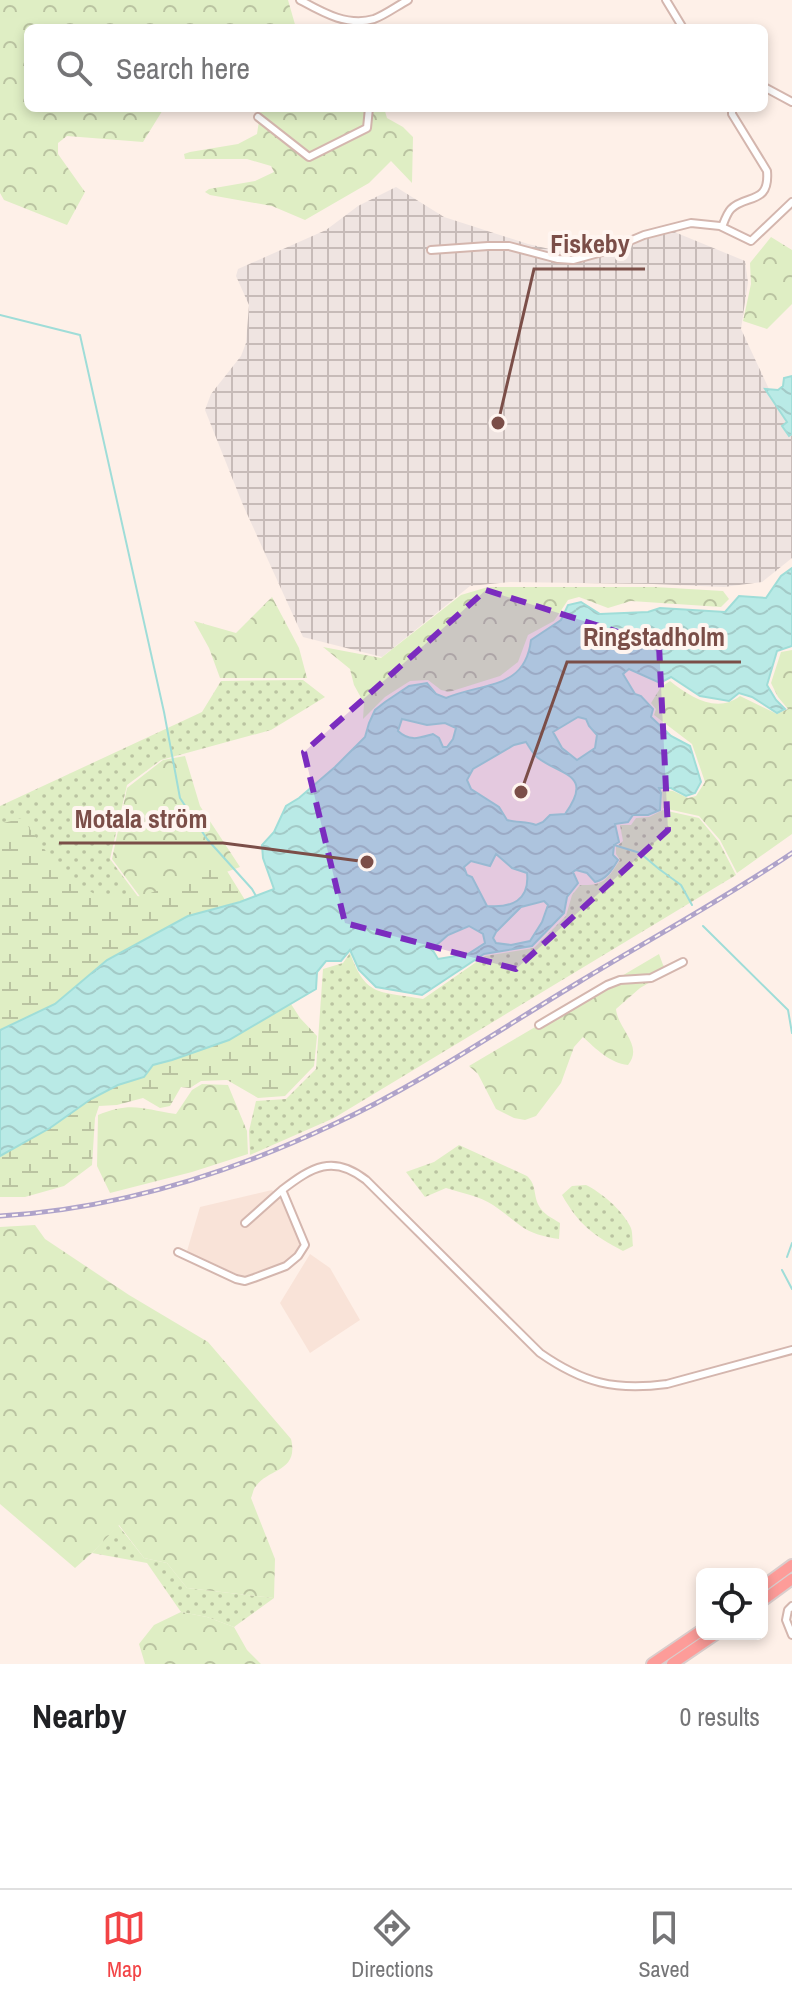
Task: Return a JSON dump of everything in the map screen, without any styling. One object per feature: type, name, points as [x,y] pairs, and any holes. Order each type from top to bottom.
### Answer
[{"type":"highway","points":[[768,1583],[792,1565]]},
{"type":"highway","points":[[768,1597],[792,1579]]},
{"type":"highway","points":[[652,1664],[696,1634]]},
{"type":"highway","points":[[675,1664],[707,1640]]},
{"type":"street","points":[[300,0],[353,24]]},
{"type":"street","points":[[359,24],[375,19],[408,0]]},
{"type":"street","points":[[666,0],[681,24]]},
{"type":"street","points":[[768,89],[792,102]]},
{"type":"street","points":[[258,117],[309,157],[368,131],[369,112]]},
{"type":"street","points":[[722,227],[730,210],[761,194],[767,179],[767,171],[732,112]]},
{"type":"street","points":[[431,250],[509,246],[573,260],[691,223],[722,227],[751,241],[792,202]]},
{"type":"street","points":[[539,1025],[607,985],[620,980],[651,978],[683,962]]},
{"type":"street","points":[[245,1223],[303,1173],[316,1168],[342,1166],[366,1180],[540,1353],[581,1377],[613,1386],[646,1387],[792,1350]]},
{"type":"street","points":[[178,1252],[245,1281],[293,1262],[305,1245],[282,1190]]},
{"type":"street","points":[[792,1606],[786,1620],[792,1635]]},
{"type":"highlighted area","points":[[486,590],[659,645],[668,830],[516,969],[345,923],[304,752]]},
{"type":"shaded area","points":[[396,187],[444,217],[528,244],[571,254],[668,224],[672,231],[745,261],[748,282],[741,329],[787,421],[784,426],[792,436],[792,558],[762,582],[724,587],[510,582],[470,586],[382,657],[303,637],[243,505],[205,410],[211,394],[241,356],[246,343],[249,305],[236,276],[238,269],[326,230],[358,206]]},
{"type":"shaded area","points":[[272,1190],[290,1211],[303,1243],[287,1262],[243,1277],[187,1251],[200,1207]]},
{"type":"shaded area","points":[[310,1254],[330,1268],[360,1320],[310,1353],[280,1303]]},
{"type":"green space","points":[[0,0],[288,0],[295,24],[24,24],[24,112],[162,112],[143,142],[67,136],[58,143],[58,154],[85,192],[67,225],[4,200],[0,193]]},
{"type":"green space","points":[[260,112],[385,112],[387,118],[413,137],[412,183],[391,161],[369,183],[305,220],[272,206],[205,192],[255,181],[274,172],[271,166],[247,159],[185,159],[184,154],[238,144],[257,134]]},
{"type":"green space","points":[[771,237],[792,250],[792,304],[767,329],[743,321],[751,284],[750,263]]},
{"type":"green space","points":[[488,587],[655,587],[723,591],[729,599],[721,607],[631,601],[608,608],[579,597],[568,600],[554,621],[528,635],[518,662],[500,676],[449,692],[428,680],[410,681],[385,697],[363,719],[364,703],[350,669],[323,647],[381,658],[461,595]]},
{"type":"green space","points":[[272,597],[299,648],[307,678],[220,678],[209,648],[194,621],[236,633]]},
{"type":"green space","points":[[792,650],[792,834],[737,873],[720,840],[699,816],[663,808],[662,790],[688,798],[696,796],[705,782],[692,744],[654,715],[656,709],[651,703],[661,687],[670,681],[704,701],[722,704],[740,696],[777,714],[788,709],[771,683],[781,652]]},
{"type":"green space","points":[[303,680],[325,697],[271,730],[161,760],[127,785],[110,859],[142,902],[89,915],[0,860],[0,806],[202,712],[221,681]]},
{"type":"green space","points":[[185,756],[200,806],[240,867],[144,902],[112,859],[127,788],[163,760]]},
{"type":"green space","points":[[663,810],[699,818],[719,842],[736,875],[334,1118],[250,1155],[249,1131],[256,1101],[286,1099],[316,1069],[323,969],[343,963],[350,953],[362,978],[376,990],[423,999],[485,956],[534,948],[566,916],[572,895],[580,885],[600,883],[612,872],[620,860],[616,847],[623,841],[620,825],[631,825],[636,818],[649,817]]},
{"type":"green space","points":[[22,818],[63,875],[101,898],[143,896],[209,866],[227,871],[245,900],[188,916],[107,960],[55,1004],[0,1030],[0,824]]},
{"type":"green space","points":[[659,954],[666,973],[640,988],[616,1009],[632,1044],[632,1058],[628,1065],[609,1058],[583,1037],[574,1047],[561,1083],[536,1116],[525,1120],[496,1109],[478,1074],[469,1066]]},
{"type":"green space","points":[[291,1004],[317,1036],[314,1066],[285,1096],[258,1098],[227,1080],[201,1081],[190,1088],[181,1087],[170,1106],[160,1108],[143,1098],[99,1106],[95,1118],[92,1165],[64,1186],[25,1197],[0,1197],[0,1156],[50,1128],[91,1099],[118,1085],[144,1077],[153,1065],[229,1040]]},
{"type":"green space","points":[[202,1084],[228,1085],[247,1131],[248,1154],[110,1193],[97,1166],[98,1115],[128,1107],[176,1114],[192,1090]]},
{"type":"green space","points":[[459,1145],[527,1176],[541,1209],[560,1223],[559,1239],[529,1231],[493,1205],[470,1195],[446,1188],[425,1197],[406,1172],[434,1162]]},
{"type":"green space","points":[[586,1185],[605,1197],[622,1214],[631,1228],[633,1246],[623,1251],[595,1234],[574,1214],[562,1195],[572,1186]]},
{"type":"green space","points":[[35,1225],[45,1239],[129,1295],[208,1342],[291,1439],[291,1458],[287,1464],[262,1480],[251,1498],[275,1559],[274,1598],[187,1588],[167,1563],[144,1558],[119,1525],[75,1568],[0,1504],[0,1227]]},
{"type":"green space","points":[[118,1525],[144,1558],[167,1563],[187,1588],[274,1598],[234,1627],[181,1612],[147,1563],[92,1553]]},
{"type":"green space","points":[[181,1612],[234,1627],[247,1650],[261,1664],[145,1664],[139,1644],[154,1625]]},
{"type":"water","points":[[792,376],[792,434],[789,436],[782,426],[787,422],[765,389],[778,390],[783,386],[784,378]]},
{"type":"water","points":[[792,568],[792,646],[777,651],[767,685],[785,709],[777,713],[752,697],[739,693],[729,701],[700,696],[671,677],[660,683],[629,669],[623,674],[635,694],[653,709],[651,717],[671,736],[690,746],[701,782],[695,793],[686,796],[671,788],[659,788],[660,810],[648,815],[633,815],[628,822],[615,824],[619,842],[614,845],[613,855],[618,860],[614,867],[595,882],[587,873],[573,872],[578,883],[567,897],[564,913],[532,946],[484,954],[422,995],[376,987],[359,970],[350,950],[341,961],[326,961],[317,972],[316,989],[229,1040],[153,1065],[144,1077],[118,1085],[91,1099],[50,1128],[0,1156],[0,1030],[55,1004],[107,960],[188,916],[274,889],[263,858],[262,845],[274,832],[286,806],[335,767],[365,737],[375,710],[385,702],[409,686],[427,683],[436,694],[446,698],[500,682],[521,668],[531,640],[561,620],[568,605],[581,602],[600,614],[648,612],[660,608],[725,612],[739,596],[766,598],[781,576]],"holes":[[[578,717],[586,719],[597,735],[595,748],[577,760],[562,748],[553,732]],[[402,719],[427,725],[445,723],[456,728],[447,747],[443,747],[433,734],[411,738],[398,731]],[[526,742],[538,758],[571,778],[576,783],[576,791],[565,814],[550,815],[536,825],[511,821],[499,807],[471,789],[467,780],[473,769],[514,745]],[[496,854],[512,868],[527,873],[525,890],[517,901],[504,906],[487,906],[464,867],[471,861],[490,866]],[[544,901],[548,905],[530,941],[511,945],[496,943],[493,938],[521,907]],[[469,926],[483,934],[485,943],[468,954],[438,959],[432,949],[448,935]]]},
{"type":"waterway","points":[[0,315],[80,335],[164,712],[180,798],[207,839],[256,896]]},
{"type":"waterway","points":[[614,845],[640,853],[681,885],[692,905]]},
{"type":"waterway","points":[[703,926],[788,1010],[792,1033]]},
{"type":"waterway","points":[[787,1257],[792,1243]]},
{"type":"waterway","points":[[782,1270],[792,1289]]},
{"type":"railway","points":[[0,1216],[86,1206],[128,1197],[212,1173],[293,1143],[364,1110],[426,1075],[792,853]]},
{"type":"place","name":"Fiskeby","points":[[498,423]]},
{"type":"place","name":"Ringstadholm","points":[[521,792]]},
{"type":"place","name":"Motala ström","points":[[367,862]]}]
